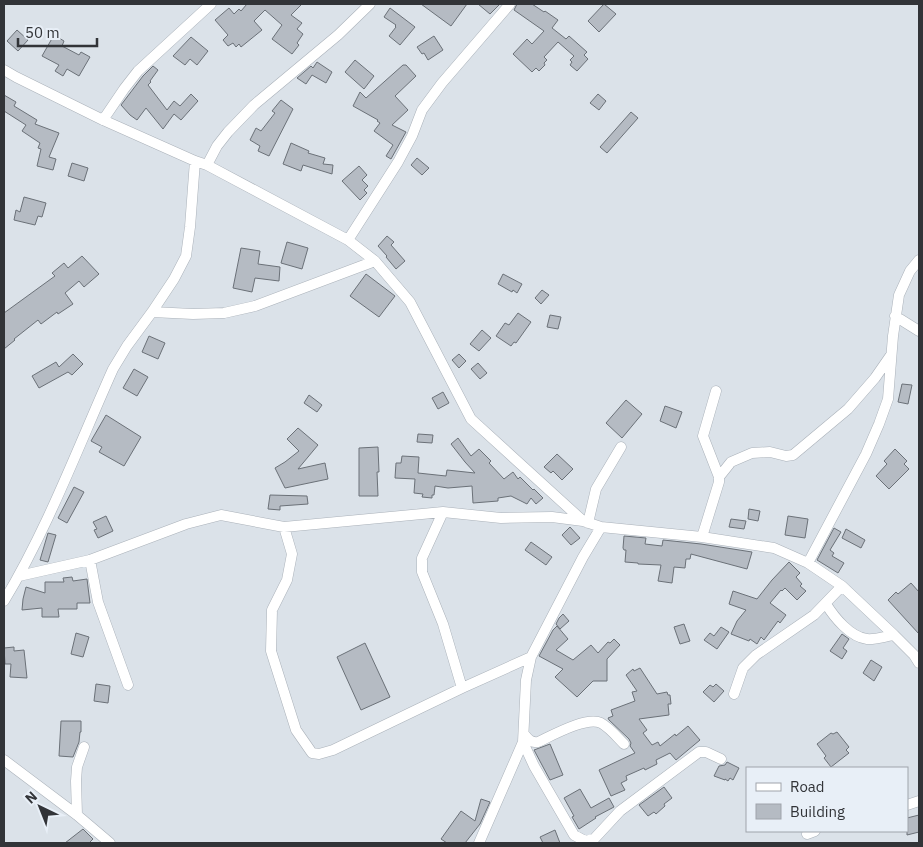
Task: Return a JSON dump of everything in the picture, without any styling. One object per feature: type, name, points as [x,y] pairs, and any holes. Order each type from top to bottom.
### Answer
[{"type":"street","points":[[103,120],[138,71],[211,4]]},
{"type":"street","points":[[207,165],[222,139],[248,112],[338,35],[370,4]]},
{"type":"street","points":[[348,240],[398,162],[412,136],[422,110],[442,83],[510,4]]},
{"type":"street","points":[[4,70],[16,78],[103,120],[195,162],[207,165],[348,240],[375,261],[410,302],[471,419],[586,522]]},
{"type":"street","points":[[4,601],[42,530],[113,369],[174,279],[186,256],[195,162]]},
{"type":"street","points":[[808,563],[866,454],[879,424],[888,399],[895,316],[899,295],[910,271],[919,260]]},
{"type":"street","points":[[152,312],[224,313],[255,306],[375,261]]},
{"type":"street","points":[[895,316],[919,332]]},
{"type":"street","points":[[719,476],[731,462],[752,453],[770,452],[786,456],[793,455],[848,409],[875,378],[892,354]]},
{"type":"street","points":[[702,537],[719,482],[719,476],[703,436],[716,391]]},
{"type":"street","points":[[586,522],[596,489],[621,447]]},
{"type":"street","points":[[19,576],[90,560],[186,524],[221,515],[284,527],[443,512],[500,518],[552,517],[586,522],[601,527],[702,537],[774,548],[808,563],[842,586],[894,635],[914,655],[919,663]]},
{"type":"street","points":[[443,512],[422,558],[422,572],[442,624],[462,688]]},
{"type":"street","points":[[284,527],[292,554],[287,580],[272,610],[271,651],[296,730],[312,753],[319,754],[333,750],[531,657]]},
{"type":"street","points":[[479,843],[523,738],[526,680],[531,657],[582,557],[601,527]]},
{"type":"street","points":[[90,560],[98,602],[128,685]]},
{"type":"street","points":[[734,694],[743,668],[756,655],[814,615],[842,586]]},
{"type":"street","points":[[826,604],[842,625],[857,636],[868,640],[894,635]]},
{"type":"street","points":[[523,738],[538,742],[581,723],[592,721],[599,722],[607,727],[624,744]]},
{"type":"street","points":[[523,738],[534,766],[574,835],[585,841],[594,839],[620,811],[699,752],[706,752],[721,759]]},
{"type":"street","points":[[77,816],[77,767],[84,747]]},
{"type":"street","points":[[4,760],[110,843]]},
{"type":"building","points":[[247,4],[302,4],[291,15],[302,23],[297,29],[303,34],[297,43],[299,45],[292,54],[272,39],[282,25],[265,10],[254,21],[262,30],[241,47],[239,44],[236,47],[233,43],[228,46],[223,40],[228,35],[215,20],[229,8],[234,14],[239,9],[241,11]]},
{"type":"building","points":[[421,4],[467,4],[451,26]]},
{"type":"building","points":[[478,4],[500,4],[490,14]]},
{"type":"building","points":[[517,4],[532,4],[545,11],[558,20],[552,28],[566,39],[569,36],[587,52],[584,55],[588,59],[577,71],[570,65],[572,62],[570,60],[574,56],[558,42],[544,57],[547,60],[539,71],[536,68],[532,72],[513,54],[527,39],[532,44],[544,31],[514,10]]},
{"type":"building","points":[[604,4],[616,14],[599,32],[588,21]]},
{"type":"building","points":[[390,8],[415,27],[400,45],[389,36],[396,27],[396,25],[384,17]]},
{"type":"building","points":[[17,30],[28,40],[18,51],[7,41]]},
{"type":"building","points":[[54,35],[64,41],[62,46],[79,55],[81,52],[90,57],[79,76],[67,69],[63,76],[55,71],[59,65],[42,56]]},
{"type":"building","points":[[434,36],[443,50],[428,60],[417,47]]},
{"type":"building","points":[[191,37],[208,51],[197,65],[190,59],[185,65],[173,56]]},
{"type":"building","points":[[355,60],[374,76],[364,89],[345,72]]},
{"type":"building","points":[[317,62],[332,72],[326,83],[312,75],[306,84],[297,78],[311,66],[313,68]]},
{"type":"building","points":[[403,65],[406,65],[416,76],[395,96],[408,110],[392,125],[406,132],[391,159],[386,156],[393,145],[374,131],[380,123],[378,120],[353,106],[360,92],[366,98]]},
{"type":"building","points":[[153,66],[158,70],[148,85],[167,110],[174,101],[180,106],[191,94],[198,101],[181,120],[174,114],[163,129],[146,108],[137,120],[121,105]]},
{"type":"building","points":[[598,94],[606,101],[599,110],[590,103]]},
{"type":"building","points":[[4,95],[16,102],[14,106],[37,120],[35,124],[59,133],[49,157],[56,159],[53,170],[37,166],[41,149],[38,148],[40,143],[22,131],[26,125],[4,111]]},
{"type":"building","points":[[281,100],[293,109],[269,156],[258,151],[260,146],[250,140],[256,128],[261,131],[275,113],[272,111]]},
{"type":"building","points":[[631,112],[638,118],[607,153],[600,147]]},
{"type":"building","points":[[291,143],[309,151],[308,153],[325,158],[323,164],[333,165],[332,174],[303,165],[301,171],[283,164]]},
{"type":"building","points":[[417,158],[429,168],[422,175],[411,165]]},
{"type":"building","points":[[72,163],[88,168],[84,181],[68,176]]},
{"type":"building","points":[[359,166],[367,175],[362,180],[368,186],[364,190],[367,193],[360,200],[342,181]]},
{"type":"building","points":[[24,197],[46,203],[42,217],[38,216],[35,225],[14,220],[16,210],[20,212]]},
{"type":"building","points":[[387,236],[394,242],[391,245],[405,261],[396,269],[378,246]]},
{"type":"building","points":[[287,242],[308,248],[302,269],[281,263]]},
{"type":"building","points":[[241,248],[260,251],[258,264],[280,267],[279,281],[255,278],[252,292],[233,288]]},
{"type":"building","points":[[82,256],[99,274],[84,287],[79,281],[65,293],[73,304],[58,314],[57,312],[41,324],[38,320],[4,349],[4,313],[55,276],[52,273],[64,263],[68,268]]},
{"type":"building","points":[[366,274],[395,296],[379,317],[350,296]]},
{"type":"building","points":[[503,274],[522,284],[517,293],[498,284]]},
{"type":"building","points":[[542,290],[549,295],[541,304],[535,298]]},
{"type":"building","points":[[518,313],[531,322],[516,343],[514,342],[511,346],[496,336],[505,323],[509,325]]},
{"type":"building","points":[[550,315],[561,317],[558,329],[547,327]]},
{"type":"building","points":[[482,330],[491,338],[479,351],[470,344]]},
{"type":"building","points":[[149,336],[165,343],[158,359],[142,352]]},
{"type":"building","points":[[73,354],[83,364],[72,375],[68,372],[39,388],[32,376],[56,362],[59,367]]},
{"type":"building","points":[[459,354],[466,361],[459,368],[452,360]]},
{"type":"building","points":[[478,363],[487,373],[480,379],[471,369]]},
{"type":"building","points":[[134,369],[148,377],[137,396],[123,388]]},
{"type":"building","points":[[902,384],[912,385],[908,404],[898,402]]},
{"type":"building","points":[[443,392],[449,403],[438,409],[432,398]]},
{"type":"building","points":[[309,395],[322,405],[317,412],[304,403]]},
{"type":"building","points":[[626,400],[642,414],[622,438],[606,423]]},
{"type":"building","points":[[665,406],[682,412],[676,428],[660,421]]},
{"type":"building","points":[[106,415],[141,437],[124,466],[99,452],[102,447],[91,441]]},
{"type":"building","points":[[298,428],[318,445],[298,469],[325,463],[328,479],[285,488],[275,468],[299,451],[287,439]]},
{"type":"building","points":[[418,434],[433,435],[432,443],[417,442]]},
{"type":"building","points":[[458,438],[471,456],[479,449],[491,461],[489,463],[504,479],[513,472],[518,479],[520,477],[543,498],[536,504],[531,498],[527,504],[511,496],[498,498],[498,501],[473,503],[472,486],[448,488],[435,486],[432,498],[422,497],[423,494],[414,493],[415,479],[395,478],[396,463],[401,463],[402,456],[419,457],[418,473],[446,476],[447,470],[475,473],[451,444]]},
{"type":"building","points":[[378,447],[378,496],[359,496],[359,448]]},
{"type":"building","points":[[895,449],[907,461],[904,464],[909,469],[889,489],[876,476],[887,464],[884,461]]},
{"type":"building","points":[[557,454],[573,469],[562,480],[553,471],[551,473],[544,467]]},
{"type":"building","points":[[74,487],[84,492],[67,523],[58,518]]},
{"type":"building","points":[[270,495],[307,496],[308,504],[280,506],[280,510],[268,509]]},
{"type":"building","points":[[749,509],[760,511],[758,521],[748,519]]},
{"type":"building","points":[[106,516],[113,531],[98,538],[94,530],[97,529],[93,522]]},
{"type":"building","points":[[788,516],[808,519],[805,538],[785,535]]},
{"type":"building","points":[[731,519],[746,521],[744,529],[729,527]]},
{"type":"building","points":[[570,527],[580,538],[571,545],[562,535]]},
{"type":"building","points":[[834,528],[841,532],[830,550],[834,553],[832,556],[844,563],[838,573],[817,560]]},
{"type":"building","points":[[846,529],[865,540],[861,548],[842,538]]},
{"type":"building","points":[[48,533],[56,535],[48,562],[40,560]]},
{"type":"building","points":[[624,536],[646,538],[645,544],[662,546],[663,540],[752,552],[747,569],[691,554],[690,559],[686,559],[685,568],[674,567],[672,583],[658,581],[661,565],[625,562]]},
{"type":"building","points":[[531,542],[552,557],[546,565],[525,550]]},
{"type":"building","points":[[789,562],[800,573],[796,577],[802,584],[800,586],[806,591],[797,600],[785,588],[781,590],[770,603],[786,615],[780,623],[778,621],[764,640],[761,637],[757,644],[750,639],[749,641],[731,634],[737,621],[746,610],[729,604],[733,591],[757,599]]},
{"type":"building","points":[[72,577],[73,581],[87,579],[90,603],[77,603],[77,609],[58,609],[59,617],[42,617],[42,608],[22,610],[26,587],[45,593],[45,582],[64,582],[63,578]]},
{"type":"building","points":[[911,583],[919,592],[919,634],[888,600],[896,592],[898,594]]},
{"type":"building","points":[[563,614],[569,621],[560,629],[556,624]]},
{"type":"building","points":[[684,624],[690,641],[680,644],[674,627]]},
{"type":"building","points":[[557,626],[568,639],[556,650],[573,660],[591,645],[598,653],[608,642],[610,643],[614,639],[620,645],[607,659],[607,681],[593,681],[577,697],[555,677],[563,669],[539,656]]},
{"type":"building","points":[[721,627],[729,632],[717,649],[704,640],[710,633],[714,636]]},
{"type":"building","points":[[76,633],[89,637],[83,657],[71,654]]},
{"type":"building","points":[[842,634],[849,639],[843,648],[847,651],[842,659],[830,651]]},
{"type":"building","points":[[365,643],[390,697],[361,710],[337,657]]},
{"type":"building","points":[[14,647],[14,651],[24,650],[27,678],[10,677],[11,664],[5,664],[4,648]]},
{"type":"building","points":[[871,660],[882,667],[874,681],[863,673]]},
{"type":"building","points":[[640,668],[657,694],[667,692],[670,695],[671,704],[668,704],[669,715],[639,719],[647,730],[643,733],[652,745],[658,742],[660,746],[688,726],[700,740],[676,760],[670,753],[656,760],[657,764],[626,776],[627,780],[621,783],[625,790],[611,796],[599,770],[635,753],[630,746],[629,739],[608,718],[613,716],[611,710],[635,701],[632,692],[637,691],[626,675],[633,669],[634,671]]},
{"type":"building","points":[[96,684],[110,686],[108,703],[94,701]]},
{"type":"building","points":[[716,684],[724,691],[714,702],[703,692],[710,685],[713,687]]},
{"type":"building","points":[[61,721],[81,721],[79,742],[73,757],[59,756]]},
{"type":"building","points":[[837,732],[849,747],[846,750],[849,753],[831,767],[817,744],[831,733]]},
{"type":"building","points":[[550,744],[563,775],[550,780],[534,750]]},
{"type":"building","points":[[727,762],[739,768],[733,780],[730,778],[728,781],[714,776],[719,766],[725,765]]},
{"type":"building","points":[[664,787],[672,798],[656,814],[654,812],[648,816],[639,805]]},
{"type":"building","points":[[580,789],[591,808],[609,798],[614,807],[595,817],[579,829],[564,798]]},
{"type":"building","points":[[481,799],[490,802],[480,824],[465,843],[447,843],[441,839],[461,811],[475,821]]},
{"type":"building","points":[[919,815],[919,832],[907,835],[908,818]]},
{"type":"building","points":[[83,829],[93,839],[89,843],[65,843]]},
{"type":"building","points":[[555,830],[560,843],[543,843],[540,837]]}]
